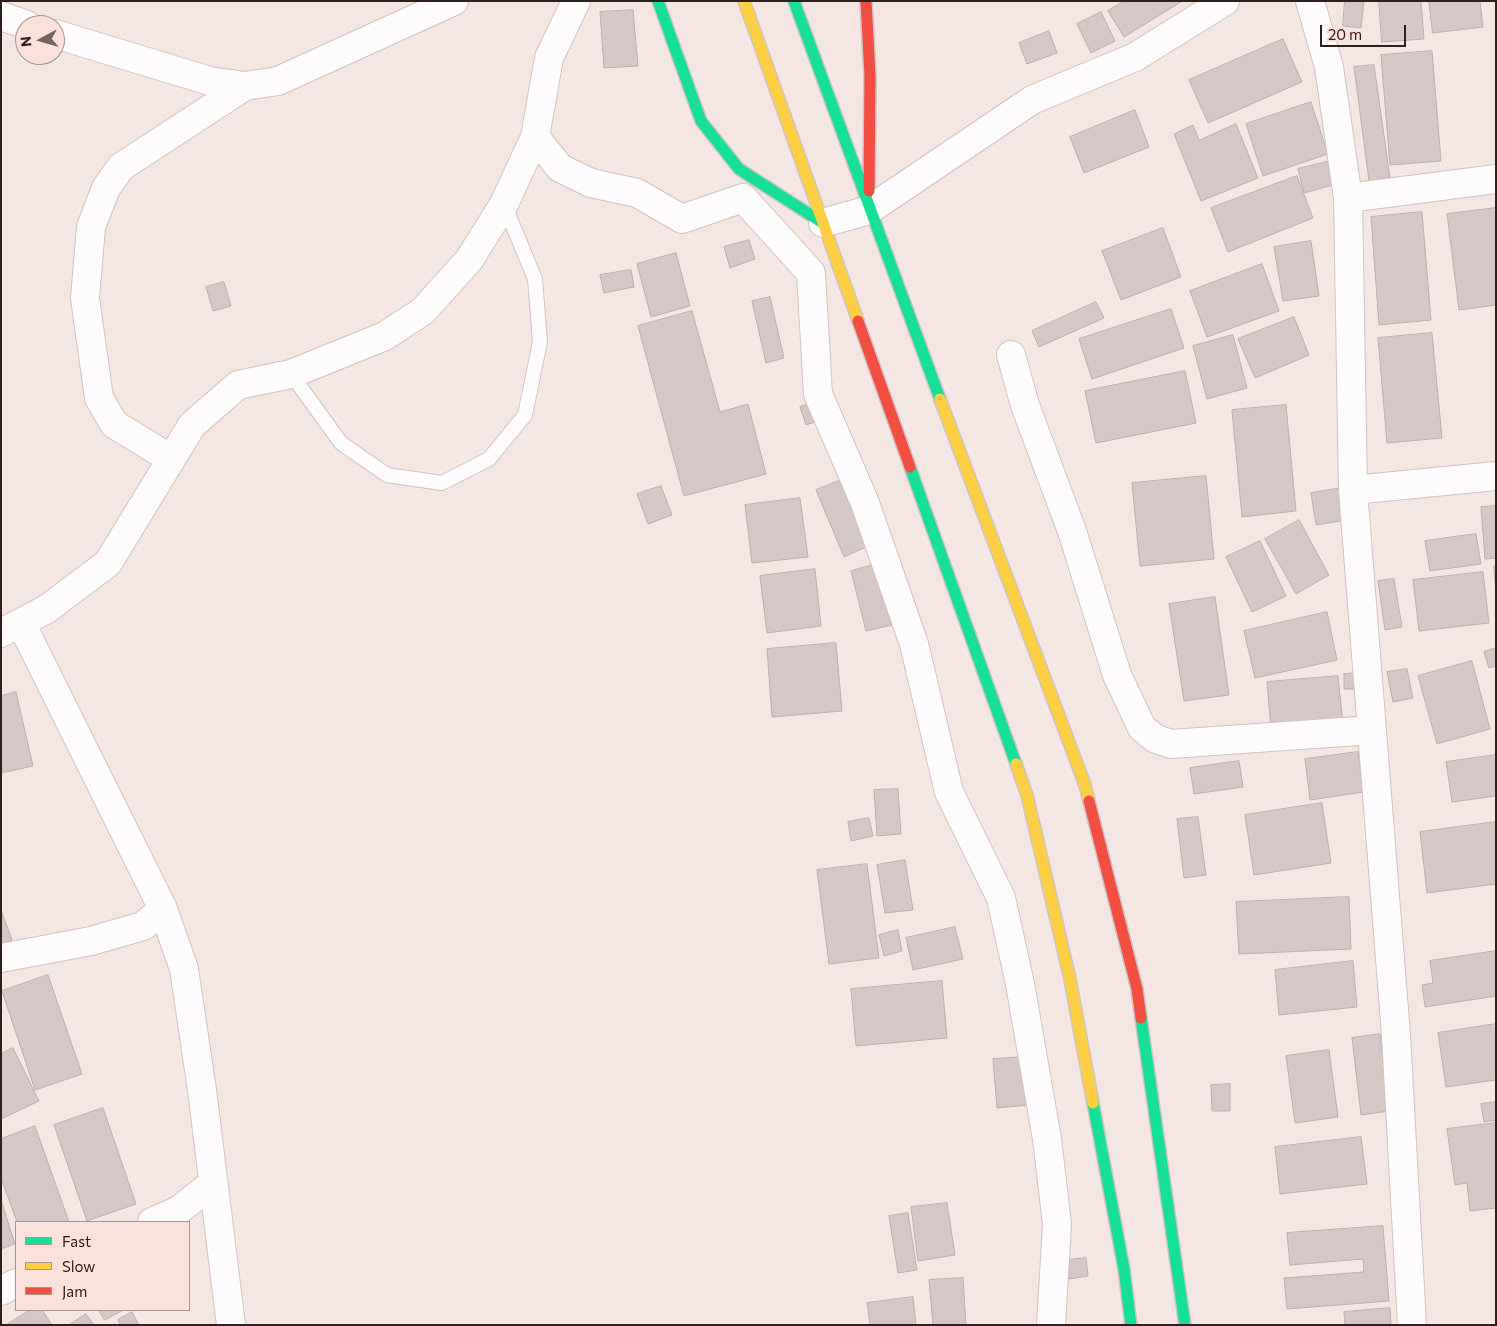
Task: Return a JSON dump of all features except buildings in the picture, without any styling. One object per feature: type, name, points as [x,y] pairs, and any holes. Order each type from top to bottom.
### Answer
[{"type":"highway","points":[[658,1],[701,121],[739,169],[823,223]]},
{"type":"highway","points":[[744,1],[1027,795],[1070,979],[1124,1268],[1131,1325]]},
{"type":"highway","points":[[794,1],[869,210],[1085,785],[1137,989],[1185,1325]]},
{"type":"highway","points":[[866,1],[870,76],[869,210]]},
{"type":"street","points":[[65,37],[210,80],[245,86],[278,81],[454,1]]},
{"type":"street","points":[[231,1325],[214,1183],[184,969],[163,909],[11,628],[47,609],[108,563],[192,425],[238,385],[291,374],[385,336],[423,311],[470,260],[504,204],[535,137],[549,58],[576,1]]},
{"type":"street","points":[[823,223],[869,210],[1032,100],[1135,57],[1225,1]]},
{"type":"street","points":[[1310,1],[1329,67],[1348,198],[1354,490],[1396,1036],[1412,1325]]},
{"type":"street","points":[[1,16],[15,21]]},
{"type":"street","points":[[171,459],[114,424],[99,398],[85,298],[92,227],[106,188],[121,167],[245,86]]},
{"type":"street","points":[[535,137],[560,168],[591,183],[637,193],[682,219],[743,198],[811,272],[818,394],[865,503],[914,644],[949,792],[1001,898],[1022,994],[1047,1139],[1053,1186],[1057,1224],[1051,1325]]},
{"type":"street","points":[[1348,198],[1496,179]]},
{"type":"street","points":[[1011,355],[1026,405],[1073,534],[1117,675],[1142,728],[1156,739],[1171,744],[1372,730]]},
{"type":"street","points":[[1354,490],[1496,476]]},
{"type":"street","points":[[1,958],[91,942],[143,926],[163,909]]},
{"type":"street","points":[[154,1221],[180,1210],[214,1183]]},
{"type":"street","points":[[1,1291],[15,1284]]},
{"type":"lane","points":[[291,374],[341,443],[387,475],[442,483],[489,459],[525,415],[540,342],[535,279],[504,204]]},
{"type":"traffic: fast","points":[[658,1],[701,121],[739,169],[823,223]]},
{"type":"traffic: fast","points":[[794,1],[940,399]]},
{"type":"traffic: fast","points":[[910,467],[1016,764]]},
{"type":"traffic: fast","points":[[1141,1018],[1185,1325]]},
{"type":"traffic: fast","points":[[1093,1103],[1124,1269],[1131,1325]]},
{"type":"traffic: slow","points":[[744,1],[858,321]]},
{"type":"traffic: slow","points":[[940,399],[1085,785],[1089,801]]},
{"type":"traffic: slow","points":[[1016,764],[1027,795],[1070,979],[1093,1103]]},
{"type":"traffic: jam","points":[[866,1],[870,76],[869,191]]},
{"type":"traffic: jam","points":[[858,321],[910,467]]},
{"type":"traffic: jam","points":[[1089,801],[1137,989],[1141,1018]]}]
